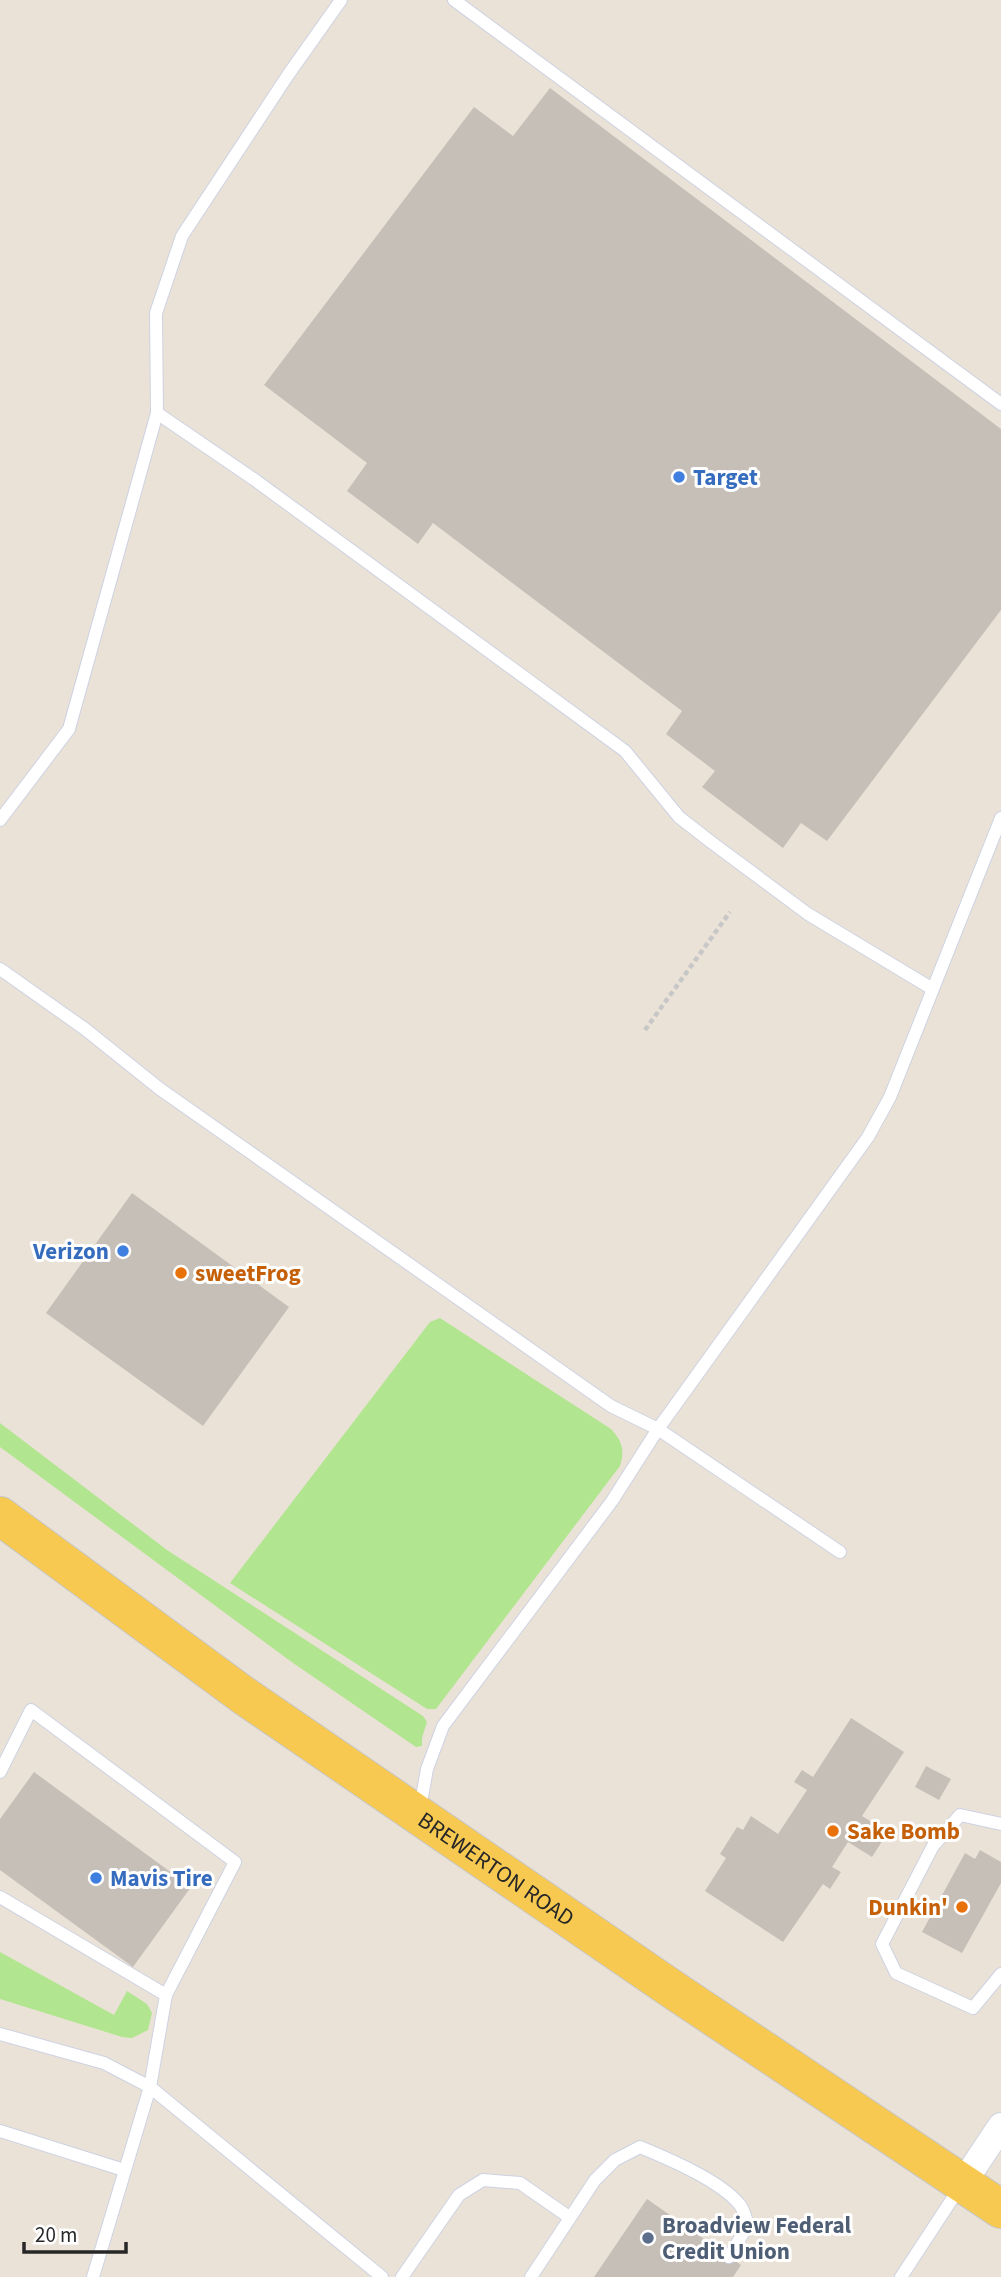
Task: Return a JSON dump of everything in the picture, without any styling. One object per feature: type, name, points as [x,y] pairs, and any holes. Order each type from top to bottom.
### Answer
[{"type":"main road","name":"BREWERTON ROAD","points":[[0,1516],[243,1695],[672,1989],[1001,2209]]},
{"type":"street","points":[[963,2183],[1001,2126]]},
{"type":"lane","points":[[0,820],[69,729],[156,413],[156,313],[182,236],[341,0]]},
{"type":"lane","points":[[454,0],[1001,404]]},
{"type":"lane","points":[[156,413],[255,480],[625,751],[679,817],[808,914],[931,988]]},
{"type":"lane","points":[[418,1815],[427,1769],[443,1726],[612,1501],[658,1429],[868,1137],[890,1097],[931,988],[1001,818]]},
{"type":"lane","points":[[0,969],[85,1029],[160,1089],[611,1406],[658,1429],[840,1552]]},
{"type":"lane","points":[[0,1772],[31,1710],[235,1862],[166,1995],[150,2087],[93,2277]]},
{"type":"lane","points":[[1001,1825],[960,1815],[933,1846],[882,1944],[896,1973],[973,2008],[1001,1974]]},
{"type":"lane","points":[[0,1896],[166,1995]]},
{"type":"lane","points":[[0,2034],[104,2063],[150,2087],[382,2277]]},
{"type":"lane","points":[[0,2131],[124,2170]]},
{"type":"lane","points":[[531,2277],[595,2180],[615,2160],[640,2147],[676,2162],[724,2191],[742,2206],[748,2225],[729,2257]]},
{"type":"lane","points":[[401,2277],[459,2195],[483,2180],[520,2183],[569,2217]]},
{"type":"lane","points":[[901,2277],[963,2183]]},
{"type":"path","points":[[645,1030],[730,912]]},
{"type":"green space","points":[[440,1318],[611,1429],[620,1442],[622,1455],[620,1466],[436,1709],[427,1709],[230,1583],[430,1322]]},
{"type":"green space","points":[[0,1423],[167,1550],[423,1716],[427,1722],[422,1746],[416,1747],[293,1663],[0,1447]]},
{"type":"green space","points":[[0,1952],[114,2015],[127,1991],[147,2004],[152,2013],[148,2030],[132,2038],[122,2037],[0,1999]]},
{"type":"building","name":"Target","points":[[550,88],[1001,429],[1001,610],[827,841],[801,823],[783,848],[702,787],[715,771],[666,734],[682,711],[433,523],[418,544],[347,491],[367,463],[264,385],[474,107],[513,136]]},
{"type":"building","points":[[132,1193],[289,1307],[203,1426],[46,1313]]},
{"type":"building","name":"Sake Bomb","points":[[851,1718],[904,1752],[862,1816],[888,1832],[872,1857],[848,1842],[832,1867],[841,1872],[830,1889],[823,1884],[783,1942],[705,1891],[726,1858],[720,1854],[737,1827],[743,1830],[751,1816],[778,1834],[807,1790],[794,1782],[802,1770],[813,1777]]},
{"type":"building","points":[[926,1766],[951,1779],[939,1800],[915,1787]]},
{"type":"building","name":"Mavis Tire","points":[[34,1772],[191,1887],[133,1967],[0,1870],[0,1819]]},
{"type":"building","name":"Dunkin'","points":[[980,1850],[1001,1862],[1001,1883],[962,1953],[922,1932],[965,1853],[975,1859]]},
{"type":"building","points":[[647,2199],[741,2265],[733,2277],[594,2277]]},
{"type":"place","name":"Target","points":[[679,477]]},
{"type":"place","name":"Verizon","points":[[123,1251]]},
{"type":"place","name":"sweetFrog","points":[[181,1273]]},
{"type":"place","name":"Sake Bomb","points":[[833,1831]]},
{"type":"place","name":"Mavis Tire","points":[[96,1878]]},
{"type":"place","name":"Dunkin'","points":[[962,1907]]},
{"type":"place","name":"Broadview Federal Credit Union","points":[[648,2238]]}]
